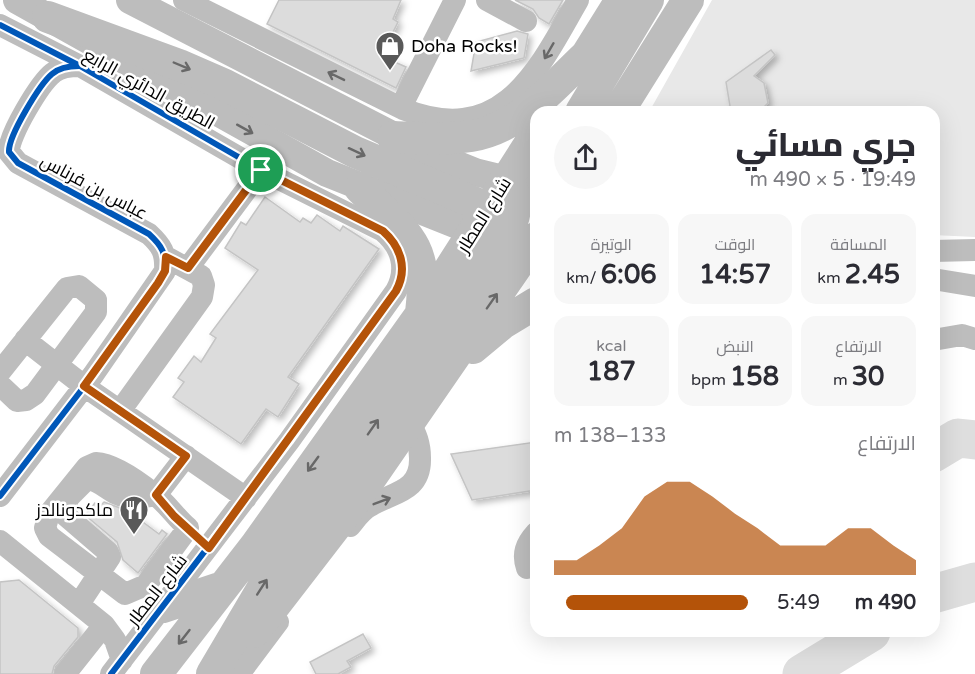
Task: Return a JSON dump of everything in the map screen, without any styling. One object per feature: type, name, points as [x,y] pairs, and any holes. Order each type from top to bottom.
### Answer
[{"type":"highway","points":[[553,106],[590,52],[621,0]]},
{"type":"highway","points":[[585,106],[648,0]]},
{"type":"highway","points":[[622,106],[688,0]]},
{"type":"highway","points":[[48,17],[142,50],[207,77],[355,152],[519,217],[277,564],[212,674]]},
{"type":"highway","points":[[532,106],[590,52]]},
{"type":"highway","points":[[638,106],[640,80]]},
{"type":"highway","points":[[393,137],[472,136],[505,125],[530,108]]},
{"type":"highway","name":"شارع المطار","points":[[220,674],[322,547],[435,384],[519,217],[530,163]]},
{"type":"highway","points":[[360,188],[403,229],[416,248],[424,277],[421,314]]},
{"type":"highway","name":"شارع المطار","points":[[156,674],[223,587],[421,314],[519,217]]},
{"type":"highway","points":[[435,384],[493,331],[530,307]]},
{"type":"highway","points":[[155,618],[223,587]]},
{"type":"main road","name":"الطريق الدائري الرابع","points":[[17,0],[295,156],[360,188],[519,217]]},
{"type":"main road","points":[[130,0],[393,137],[458,166],[519,217]]},
{"type":"street","points":[[184,0],[208,5],[403,109],[437,120],[468,118],[502,104],[526,85],[538,70],[578,0]]},
{"type":"street","points":[[406,97],[455,0]]},
{"type":"street","points":[[487,0],[526,21]]},
{"type":"street","name":"الطريق الدائري الرابع","points":[[0,25],[80,66],[261,170],[388,236],[397,247],[403,268],[396,291]]},
{"type":"street","points":[[44,48],[50,75],[64,68],[80,66]]},
{"type":"street","name":"عباس بن فرناس","points":[[50,75],[12,134],[9,142],[13,159],[149,234],[161,245],[166,257]]},
{"type":"street","points":[[188,268],[261,170]]},
{"type":"street","points":[[940,251],[975,250]]},
{"type":"street","points":[[0,496],[158,283],[165,271],[166,257],[201,276],[204,285],[202,297],[120,411]]},
{"type":"street","points":[[940,280],[975,286]]},
{"type":"street","points":[[0,372],[67,288],[79,286],[94,297],[97,308],[35,394],[26,400],[17,401],[0,385]]},
{"type":"street","name":"شارع المطار","points":[[117,667],[209,548],[396,291]]},
{"type":"street","points":[[940,339],[962,335],[975,339]]},
{"type":"street","points":[[25,340],[61,359],[88,380],[120,411],[246,498]]},
{"type":"street","points":[[239,674],[362,511],[406,490],[417,478],[420,464],[419,445],[409,423]]},
{"type":"street","points":[[156,495],[186,456]]},
{"type":"street","points":[[188,528],[146,585],[125,594],[49,536],[45,528],[45,520],[87,467],[96,463],[107,477],[156,495],[174,516],[188,528],[209,548]]},
{"type":"street","points":[[527,568],[524,556],[526,544],[530,540]]},
{"type":"street","points":[[0,541],[104,625],[115,640],[117,667]]},
{"type":"street","points":[[79,604],[99,576]]},
{"type":"street","points":[[104,625],[126,630],[155,618]]},
{"type":"street","points":[[65,674],[104,625]]},
{"type":"shaded area","points":[[712,0],[975,0],[975,237],[940,235],[940,106],[652,106]]},
{"type":"building","points":[[279,0],[401,0],[393,19],[398,22],[381,56],[406,67],[396,88],[267,24]]},
{"type":"building","points":[[515,0],[563,0],[549,24],[539,18],[533,9]]},
{"type":"building","points":[[517,31],[528,34],[524,58],[471,71],[476,42]]},
{"type":"building","points":[[771,50],[775,55],[754,76],[764,83],[768,103],[765,106],[730,106],[726,82]]},
{"type":"building","points":[[265,197],[300,222],[303,218],[311,223],[317,215],[340,231],[343,226],[379,249],[288,377],[299,384],[278,417],[266,409],[241,444],[173,397],[184,382],[178,378],[194,356],[201,362],[216,338],[210,334],[258,270],[225,248],[241,222],[246,225]]},
{"type":"building","points":[[530,443],[530,491],[472,500],[451,454]]},
{"type":"building","name":"ماكدونالدز","points":[[104,502],[128,511],[159,534],[162,530],[167,534],[138,573],[123,560],[117,542],[85,515],[95,503],[100,506]]},
{"type":"building","points":[[19,580],[78,628],[78,637],[54,666],[52,674],[0,674],[0,582]]},
{"type":"building","points":[[363,634],[371,648],[347,661],[351,667],[338,674],[316,674],[310,662]]},
{"type":"taxiway","points":[[940,449],[958,438],[975,440]]},
{"type":"taxiway","points":[[940,592],[975,582]]},
{"type":"taxiway","points":[[802,674],[863,637]]},
{"type":"cycle path","points":[[0,25],[80,66],[261,170],[383,231],[395,244],[401,259],[402,275],[396,291],[289,441],[111,674]]},
{"type":"cycle path","points":[[0,496],[93,375],[165,271],[162,250],[149,234],[18,163],[9,152],[19,123],[47,80],[58,70],[79,66]]},
{"type":"place","name":"Doha Rocks!","points":[[390,72]]},
{"type":"place","name":"ماكدونالدز","points":[[134,536]]},
{"type":"route","points":[[261,170],[383,231],[400,253],[402,276],[396,291],[209,548],[174,516],[156,495],[186,456],[84,386],[158,283],[165,271],[166,257],[188,268],[261,170]]}]
